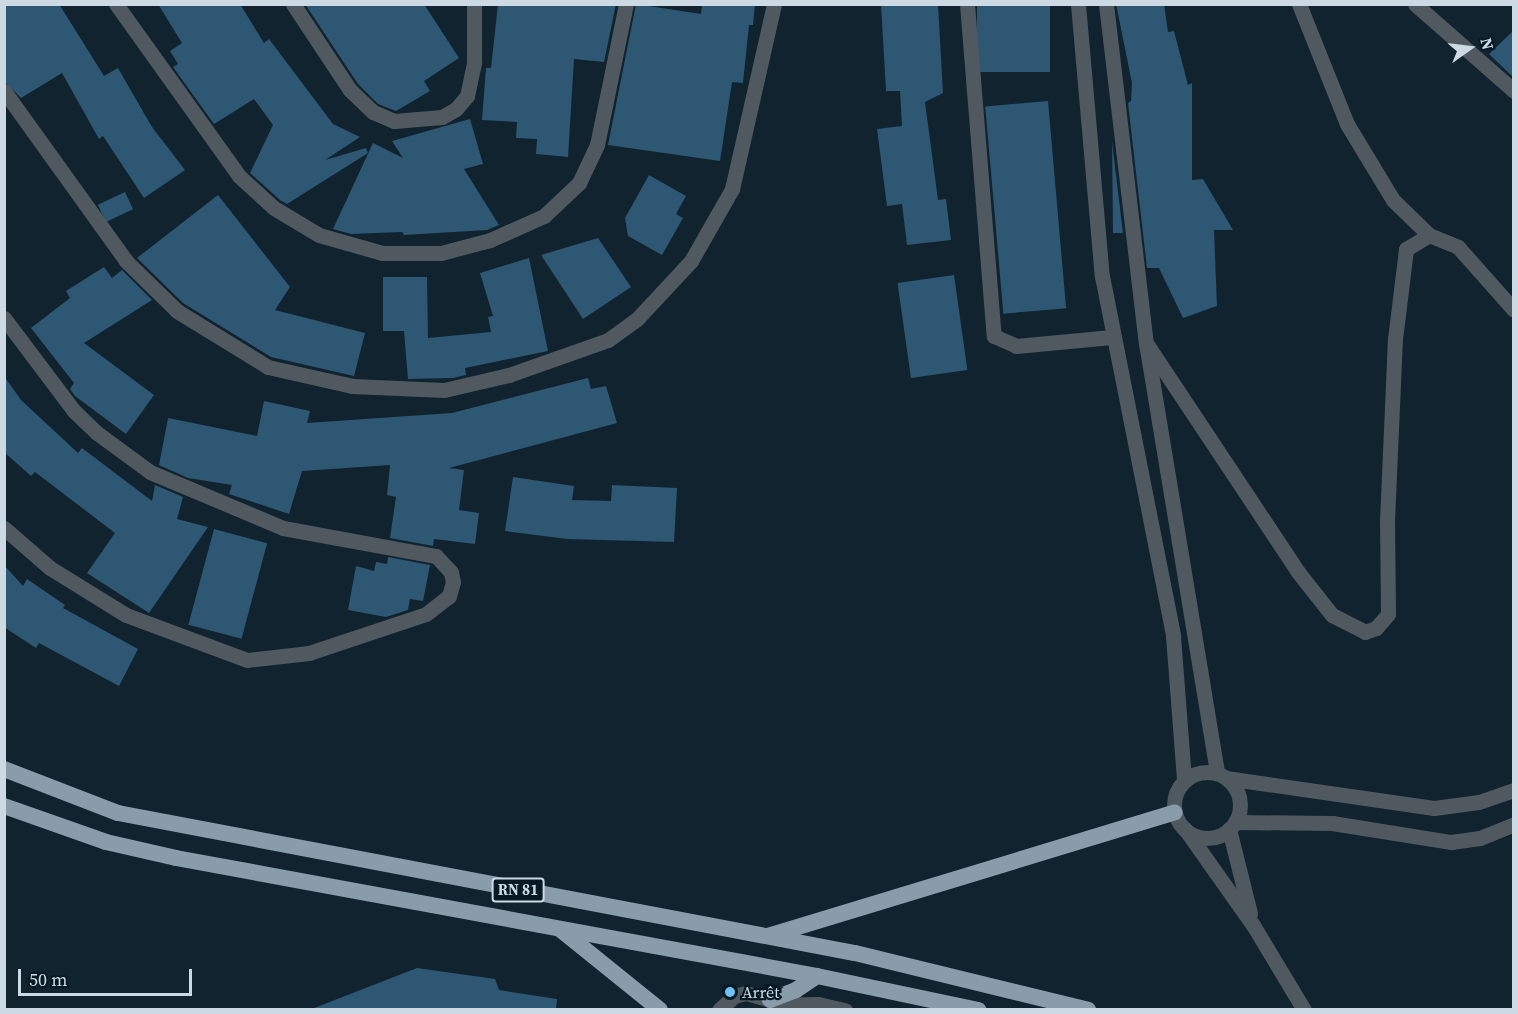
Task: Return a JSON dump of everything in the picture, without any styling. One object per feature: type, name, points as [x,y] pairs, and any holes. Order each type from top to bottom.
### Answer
[{"type":"highway","name":"RN 81","points":[[4,769],[118,813],[766,936],[1037,995],[1088,1010]]},
{"type":"highway","name":"RN 81","points":[[4,806],[106,842],[176,858],[816,976],[978,1010]]},
{"type":"highway","points":[[766,936],[1175,812]]},
{"type":"highway","points":[[558,928],[660,1010]]},
{"type":"highway","points":[[775,1005],[816,976]]},
{"type":"street","points":[[116,4],[239,176],[274,208],[319,235],[394,253],[441,253],[490,240],[544,216],[579,183],[597,145],[626,4]]},
{"type":"street","points":[[293,4],[350,90],[373,112],[394,121],[442,117],[456,109],[467,96],[474,62],[470,8]]},
{"type":"street","points":[[4,91],[126,261],[177,311],[268,367],[352,386],[444,390],[509,375],[608,340],[637,319],[691,261],[732,189],[774,4]]},
{"type":"street","points":[[967,4],[994,336],[1016,346],[1112,337]]},
{"type":"street","points":[[1078,4],[1102,276],[1112,337],[1173,636],[1185,780]]},
{"type":"street","points":[[1106,4],[1146,343],[1221,776],[1238,793],[1232,826],[1253,925]]},
{"type":"street","points":[[1299,4],[1347,124],[1393,200],[1429,235],[1458,248],[1514,310]]},
{"type":"street","points":[[1415,4],[1514,91]]},
{"type":"street","points":[[1146,343],[1298,572],[1332,615],[1365,632],[1376,628],[1388,614],[1388,521],[1395,339],[1403,263],[1406,249],[1429,235]]},
{"type":"street","points":[[4,318],[74,411],[96,433],[150,472],[283,528],[436,556],[451,572],[453,582],[449,596],[426,614],[309,653],[247,660],[126,615],[50,568],[4,528]]},
{"type":"street","points":[[1304,1010],[1253,925],[1175,812],[1175,795],[1185,780],[1200,772],[1434,808],[1479,802],[1514,790]]},
{"type":"street","points":[[1185,829],[1212,838],[1232,826],[1332,823],[1451,842],[1480,838],[1514,824]]},
{"type":"street","points":[[719,1010],[734,996],[746,993],[775,1005],[818,1004],[845,1010]]},
{"type":"building","points":[[4,4],[59,4],[104,76],[118,68],[152,127],[185,170],[144,198],[103,136],[99,139],[62,73],[21,98],[4,81]]},
{"type":"building","points":[[158,4],[240,4],[264,43],[269,39],[333,124],[360,137],[325,160],[366,148],[368,153],[287,204],[280,200],[250,173],[273,125],[254,99],[214,124],[173,67],[178,64],[170,51],[182,43]]},
{"type":"building","points":[[305,4],[424,4],[459,58],[424,81],[430,91],[396,111],[378,104],[358,84]]},
{"type":"building","points":[[498,4],[616,4],[604,62],[574,59],[568,157],[536,154],[537,139],[516,138],[517,122],[482,120],[486,68],[491,68]]},
{"type":"building","points":[[636,4],[701,14],[702,4],[755,4],[753,25],[749,25],[743,83],[732,82],[720,161],[608,145]]},
{"type":"building","points":[[881,4],[938,4],[943,93],[925,102],[938,200],[946,199],[951,240],[907,245],[902,204],[887,206],[877,129],[902,126],[900,91],[886,91]]},
{"type":"building","points":[[977,4],[1050,4],[1050,72],[977,72]]},
{"type":"building","points":[[1116,4],[1164,4],[1168,32],[1174,31],[1188,85],[1192,83],[1192,180],[1203,179],[1233,230],[1214,230],[1217,306],[1183,318],[1159,268],[1147,268],[1128,103],[1131,101],[1132,83]]},
{"type":"building","points":[[1514,30],[1514,78],[1489,54]]},
{"type":"building","points":[[1048,101],[1066,308],[1003,314],[985,106]]},
{"type":"building","points":[[470,119],[483,164],[464,169],[499,225],[487,230],[404,235],[402,232],[351,234],[333,229],[373,143],[403,158],[392,141]]},
{"type":"building","points":[[1112,142],[1123,233],[1113,233]]},
{"type":"building","points":[[649,175],[686,196],[676,214],[683,218],[662,255],[628,236],[625,218]]},
{"type":"building","points":[[125,192],[133,209],[106,222],[98,205]]},
{"type":"building","points":[[218,195],[290,287],[275,310],[365,333],[354,376],[271,357],[183,303],[137,258]]},
{"type":"building","points":[[598,238],[631,287],[583,319],[541,255]]},
{"type":"building","points":[[529,258],[548,351],[465,368],[466,375],[453,378],[408,379],[404,331],[383,331],[383,277],[427,277],[428,338],[491,332],[488,317],[493,316],[480,273]]},
{"type":"building","points":[[104,267],[112,278],[122,270],[152,300],[84,343],[154,395],[126,434],[75,396],[70,389],[74,383],[31,328],[70,298],[66,291]]},
{"type":"building","points":[[954,275],[967,370],[911,378],[898,283]]},
{"type":"building","points":[[4,376],[21,400],[78,453],[82,448],[152,501],[155,485],[183,497],[177,519],[208,527],[149,613],[87,573],[115,533],[35,472],[31,476],[4,452]]},
{"type":"building","points":[[588,378],[591,389],[606,386],[617,423],[449,468],[464,470],[459,510],[479,513],[475,544],[434,539],[433,546],[390,538],[396,497],[387,495],[390,465],[302,471],[289,514],[229,494],[232,485],[188,478],[159,465],[168,418],[257,436],[264,401],[310,411],[307,423],[452,413]]},
{"type":"building","points":[[513,477],[574,486],[572,500],[611,501],[612,485],[677,488],[674,542],[567,539],[505,531]]},
{"type":"building","points":[[214,529],[267,543],[242,639],[188,625]]},
{"type":"building","points":[[388,557],[430,565],[423,601],[410,599],[408,610],[386,617],[348,610],[356,566],[374,571],[376,562],[387,564]]},
{"type":"building","points":[[4,565],[23,586],[27,579],[65,605],[63,608],[138,649],[119,686],[39,643],[36,648],[4,627]]},
{"type":"building","points":[[417,968],[495,979],[499,990],[557,999],[556,1010],[309,1010]]},
{"type":"place","name":"Arrêt","points":[[730,992]]}]
